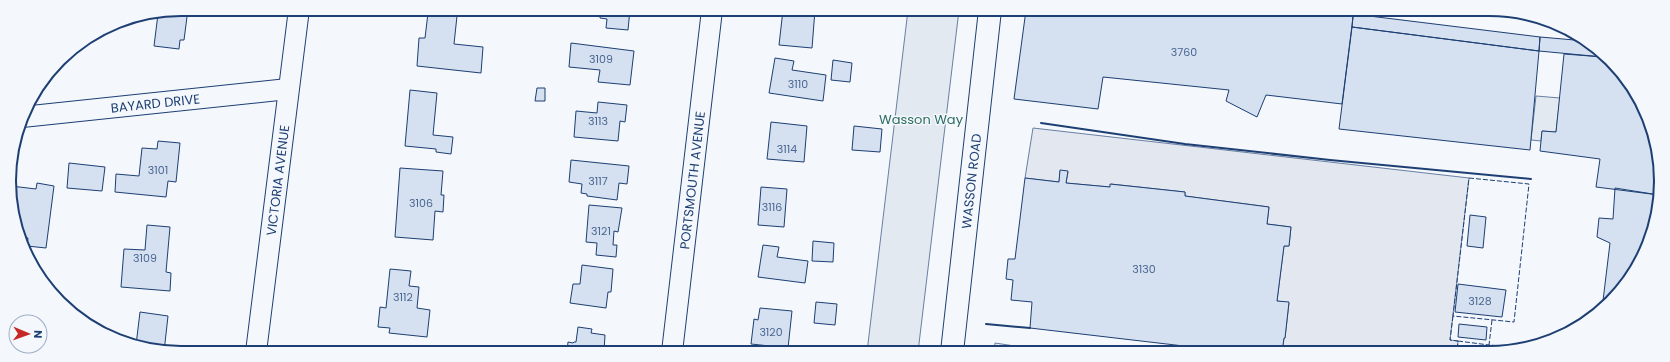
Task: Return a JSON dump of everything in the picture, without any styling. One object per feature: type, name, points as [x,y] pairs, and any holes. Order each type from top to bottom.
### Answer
[{"type":"street","name":"VICTORIA AVENUE","points":[[257,346],[298,16]]},
{"type":"street","name":"PORTSMOUTH AVENUE","points":[[673,346],[711,16]]},
{"type":"street","name":"WASSON ROAD","points":[[953,346],[989,16]]},
{"type":"street","name":"BAYARD DRIVE","points":[[30,116],[288,90]]},
{"type":"green space","name":"Wasson Way","points":[[907,16],[958,16],[919,346],[868,346]]},
{"type":"green space","points":[[1536,96],[1560,98],[1556,132],[1542,131],[1541,141],[1531,140]]},
{"type":"shaded area","points":[[1033,128],[1469,178],[1450,340],[1458,341],[1458,346],[1283,346],[1289,303],[1277,301],[1284,246],[1289,246],[1291,227],[1267,224],[1269,207],[1185,196],[1185,192],[1111,184],[1110,187],[1066,183],[1068,172],[1060,171],[1059,182],[1025,178]]},
{"type":"shaded area","points":[[995,343],[1015,346],[995,346]]},
{"type":"building","points":[[187,16],[184,40],[180,40],[179,49],[154,46],[158,17]]},
{"type":"building","points":[[428,16],[457,16],[454,44],[483,47],[481,73],[417,66],[419,38],[425,38]]},
{"type":"building","points":[[600,16],[629,16],[628,30],[606,28],[607,19],[600,18]]},
{"type":"building","points":[[782,16],[815,16],[812,48],[779,45]]},
{"type":"building","points":[[1025,16],[1353,16],[1342,104],[1266,95],[1257,117],[1226,101],[1229,90],[1103,77],[1098,109],[1014,99]]},
{"type":"building","points":[[1353,16],[1369,16],[1540,37],[1539,51],[1352,27]]},
{"type":"building","points":[[1352,27],[1539,51],[1530,150],[1339,129]]},
{"type":"building","points":[[1540,37],[1575,40],[1597,56],[1539,51]]},
{"type":"building","points":[[571,43],[634,51],[630,85],[598,82],[600,70],[569,67]]},
{"type":"building","points":[[1564,54],[1597,57],[1606,64],[1620,81],[1637,108],[1645,128],[1653,159],[1654,194],[1596,187],[1600,159],[1540,151],[1542,131],[1556,132]]},
{"type":"building","points":[[775,58],[794,61],[792,70],[826,75],[823,101],[769,93]]},
{"type":"building","points":[[833,60],[852,63],[850,82],[831,80]]},
{"type":"building","points":[[537,88],[545,88],[545,101],[535,101]]},
{"type":"building","points":[[410,90],[437,93],[433,135],[453,137],[451,154],[436,152],[436,149],[405,146]]},
{"type":"building","points":[[598,102],[627,105],[625,122],[620,121],[618,141],[574,137],[576,111],[597,113]]},
{"type":"building","points":[[771,122],[807,126],[804,162],[767,159]]},
{"type":"building","points":[[854,126],[882,129],[880,152],[852,150]]},
{"type":"building","points":[[158,141],[180,143],[176,182],[168,181],[166,197],[115,192],[116,174],[139,176],[142,148],[157,149]]},
{"type":"building","points":[[571,160],[629,166],[627,184],[619,183],[617,200],[587,196],[587,194],[581,193],[582,184],[569,182]]},
{"type":"building","points":[[69,163],[105,167],[102,191],[67,188]]},
{"type":"building","points":[[400,168],[443,171],[441,195],[444,195],[443,212],[435,211],[433,240],[395,237]]},
{"type":"building","points":[[1060,170],[1068,171],[1066,183],[1110,187],[1110,184],[1185,192],[1185,196],[1269,207],[1267,224],[1291,227],[1289,246],[1284,246],[1277,301],[1289,302],[1283,346],[1184,346],[1030,328],[1032,302],[1011,300],[1013,280],[1006,279],[1008,259],[1015,259],[1025,178],[1059,182]]},
{"type":"building","points":[[37,183],[54,186],[46,248],[30,246],[22,224],[17,203],[16,187],[36,189]]},
{"type":"building","points":[[761,187],[787,189],[784,227],[758,225]]},
{"type":"building","points":[[1615,188],[1654,194],[1648,224],[1637,254],[1626,273],[1603,301],[1610,243],[1597,237],[1599,218],[1613,219]]},
{"type":"building","points":[[589,205],[622,208],[618,232],[614,231],[613,245],[617,245],[616,257],[596,255],[597,243],[586,242]]},
{"type":"building","points":[[1470,215],[1486,217],[1483,248],[1467,246]]},
{"type":"building","points":[[147,225],[170,227],[166,272],[171,273],[170,291],[121,287],[124,249],[145,250]]},
{"type":"building","points":[[813,241],[834,243],[833,262],[812,261]]},
{"type":"building","points":[[763,245],[779,247],[777,257],[808,261],[805,283],[758,277]]},
{"type":"building","points":[[582,265],[613,269],[611,292],[608,292],[606,308],[570,303],[573,284],[580,284]]},
{"type":"building","points":[[390,269],[411,271],[409,286],[419,287],[417,308],[430,310],[427,337],[389,333],[390,328],[378,327],[380,307],[386,308]]},
{"type":"building","points":[[1458,284],[1506,290],[1502,317],[1455,312]]},
{"type":"building","points":[[816,302],[837,304],[835,325],[814,323]]},
{"type":"building","points":[[760,308],[792,311],[788,346],[751,344],[754,319],[758,320]]},
{"type":"building","points":[[140,312],[168,316],[165,346],[137,340]]},
{"type":"building","points":[[1459,324],[1487,327],[1486,340],[1458,337]]},
{"type":"building","points":[[578,327],[592,329],[591,333],[605,335],[604,346],[568,346],[568,342],[576,342]]},
{"type":"fence","points":[[1469,178],[1529,184],[1514,322],[1453,316],[1469,178]]},
{"type":"fence","points":[[1453,316],[1450,340],[1458,341],[1458,346]]},
{"type":"fence","points":[[1492,320],[1489,345],[1500,346]]},
{"type":"fence","points":[[1458,341],[1489,345]]},
{"type":"wall","points":[[1041,123],[1185,144],[1330,160],[1531,179]]},
{"type":"wall","points":[[986,324],[1030,328]]}]
